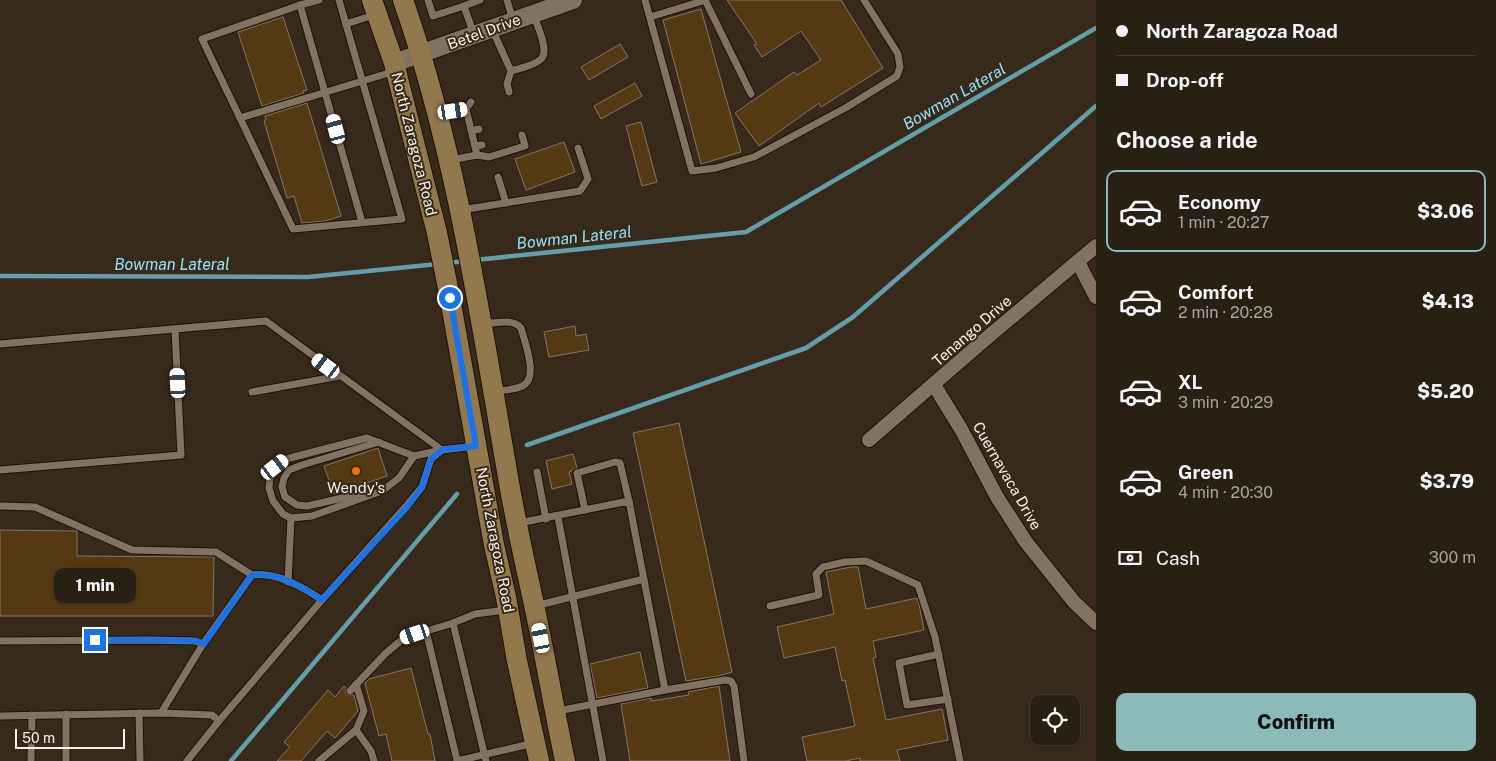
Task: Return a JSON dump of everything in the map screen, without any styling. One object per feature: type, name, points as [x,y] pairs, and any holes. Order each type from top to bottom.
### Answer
[{"type":"main road","name":"North Zaragoza Road","points":[[403,0],[422,54],[461,210],[516,524],[565,761]]},
{"type":"main road","name":"North Zaragoza Road","points":[[374,7],[395,67],[437,233],[494,545],[537,752]]},
{"type":"main road","points":[[460,355],[472,371],[495,501],[503,515],[516,524]]},
{"type":"street","name":"Betel Drive","points":[[395,67],[422,54],[533,14],[555,3],[573,0]]},
{"type":"street","name":"Tenango Drive","points":[[869,440],[1096,246]]},
{"type":"street","points":[[1078,262],[1096,297]]},
{"type":"street","name":"Cuernavaca Drive","points":[[934,385],[997,497],[1021,534],[1074,602],[1096,624]]},
{"type":"lane","points":[[319,0],[202,39],[293,230],[402,218],[339,0]]},
{"type":"lane","points":[[428,0],[433,16],[480,0]]},
{"type":"lane","points":[[506,0],[513,20]]},
{"type":"lane","points":[[645,0],[692,171],[716,168],[754,158],[898,76],[900,67],[898,54],[864,0]]},
{"type":"lane","points":[[650,17],[705,0],[751,94]]},
{"type":"lane","points":[[468,3],[474,36]]},
{"type":"lane","points":[[300,5],[362,222]]},
{"type":"lane","points":[[346,24],[374,7]]},
{"type":"lane","points":[[511,72],[540,61],[544,56],[545,48],[533,14]]},
{"type":"lane","points":[[492,29],[511,72],[507,84],[509,92]]},
{"type":"lane","points":[[240,118],[362,81],[395,67]]},
{"type":"lane","points":[[471,102],[470,113],[478,145],[477,155]]},
{"type":"lane","points":[[437,114],[470,113]]},
{"type":"lane","points":[[448,160],[477,155],[489,157],[525,146],[522,136]]},
{"type":"lane","points":[[461,210],[580,191],[588,178],[578,148]]},
{"type":"lane","points":[[498,177],[506,202]]},
{"type":"lane","points":[[0,344],[266,321],[442,450]]},
{"type":"lane","points":[[482,324],[512,322],[518,324],[522,328],[531,368],[529,381],[523,386],[493,392]]},
{"type":"lane","points":[[0,470],[181,455],[175,329]]},
{"type":"lane","points":[[252,392],[340,376]]},
{"type":"lane","points":[[414,456],[398,478],[382,491],[312,516],[291,518],[283,514],[273,501],[269,488],[270,476],[275,467],[286,459],[367,438],[414,456],[476,446]]},
{"type":"lane","points":[[380,442],[289,470],[284,478],[282,487],[285,497],[297,505],[307,506],[368,492],[382,491]]},
{"type":"lane","points":[[187,761],[322,600],[408,506],[422,487],[431,459],[442,450]]},
{"type":"lane","points":[[585,510],[577,473],[615,462],[620,463],[629,500],[665,690]]},
{"type":"lane","points":[[537,472],[546,519]]},
{"type":"lane","points":[[516,524],[558,517],[629,500]]},
{"type":"lane","points":[[0,506],[35,507],[132,550],[216,552],[252,575],[263,573],[308,590],[322,600]]},
{"type":"lane","points":[[558,517],[602,761]]},
{"type":"lane","points":[[288,582],[291,518]]},
{"type":"lane","points":[[770,606],[820,595],[816,574],[823,566],[845,562],[866,561],[918,585],[938,654],[960,761]]},
{"type":"lane","points":[[161,713],[204,644],[252,575]]},
{"type":"lane","points":[[534,606],[644,580]]},
{"type":"lane","points":[[350,692],[386,653],[404,638],[475,614],[508,609]]},
{"type":"lane","points":[[453,623],[486,758]]},
{"type":"lane","points":[[426,631],[457,761],[537,752]]},
{"type":"lane","points":[[0,641],[149,640],[196,641],[204,644]]},
{"type":"lane","points":[[938,654],[899,663],[908,705],[948,699]]},
{"type":"lane","points":[[555,712],[665,690],[725,680],[731,681],[734,686],[744,761]]},
{"type":"lane","points":[[319,761],[356,730],[364,711],[356,684]]},
{"type":"lane","points":[[139,713],[140,761]]},
{"type":"lane","points":[[0,716],[161,713],[212,715],[219,721]]},
{"type":"lane","points":[[66,714],[66,761]]},
{"type":"lane","points":[[31,761],[32,715]]},
{"type":"lane","points":[[356,730],[371,751],[374,761]]},
{"type":"building","points":[[727,0],[841,0],[883,68],[821,107],[819,103],[759,146],[735,113],[794,72],[797,75],[821,60],[801,31],[762,57],[754,45],[757,44]]},
{"type":"building","points":[[701,9],[741,152],[701,164],[663,20]]},
{"type":"building","points":[[283,17],[307,90],[303,91],[304,93],[262,106],[238,32]]},
{"type":"building","points":[[620,44],[628,57],[589,80],[581,67]]},
{"type":"building","points":[[635,83],[642,96],[601,119],[594,106]]},
{"type":"building","points":[[307,103],[341,216],[325,221],[302,223],[294,196],[287,198],[264,121],[266,120],[265,116]]},
{"type":"building","points":[[641,122],[657,182],[642,186],[626,126]]},
{"type":"building","points":[[564,142],[575,172],[526,190],[515,159]]},
{"type":"building","points":[[575,326],[576,336],[586,334],[589,350],[549,357],[544,332]]},
{"type":"building","points":[[679,423],[732,672],[686,681],[633,433]]},
{"type":"building","name":"Wendy's","points":[[378,448],[387,476],[334,494],[324,466]]},
{"type":"building","points":[[573,454],[577,468],[569,472],[572,484],[552,489],[546,461]]},
{"type":"building","points":[[0,530],[77,531],[77,556],[214,557],[213,616],[0,616]]},
{"type":"building","points":[[858,567],[866,609],[917,598],[919,604],[924,630],[873,641],[876,657],[873,658],[886,720],[942,709],[948,740],[897,750],[900,761],[860,761],[860,758],[846,761],[807,761],[802,737],[855,726],[845,680],[842,681],[835,647],[784,658],[777,627],[834,614],[826,572]]},
{"type":"building","points":[[640,652],[648,688],[597,698],[590,664]]},
{"type":"building","points":[[411,668],[428,734],[430,734],[435,761],[392,761],[386,734],[379,736],[365,683],[369,679]]},
{"type":"building","points":[[344,686],[347,695],[354,695],[358,711],[335,738],[327,731],[301,761],[277,761],[290,747],[284,742],[328,690],[335,697]]},
{"type":"building","points":[[719,686],[730,761],[630,761],[621,704],[651,698],[651,701],[689,695],[688,692]]},
{"type":"waterway","name":"Bowman Lateral","points":[[475,260],[746,232],[1096,28]]},
{"type":"waterway","points":[[527,445],[806,348],[853,317],[1096,106]]},
{"type":"waterway","name":"Bowman Lateral","points":[[448,263],[465,261]]},
{"type":"waterway","name":"Bowman Lateral","points":[[0,276],[308,277],[438,264]]},
{"type":"waterway","points":[[231,761],[457,494]]},
{"type":"place","name":"Wendy's","points":[[356,471]]},
{"type":"route","points":[[95,640],[196,641],[204,644],[242,586],[252,575],[263,573],[308,590],[322,600],[408,506],[422,487],[431,459],[442,450],[476,446],[450,298]]}]
